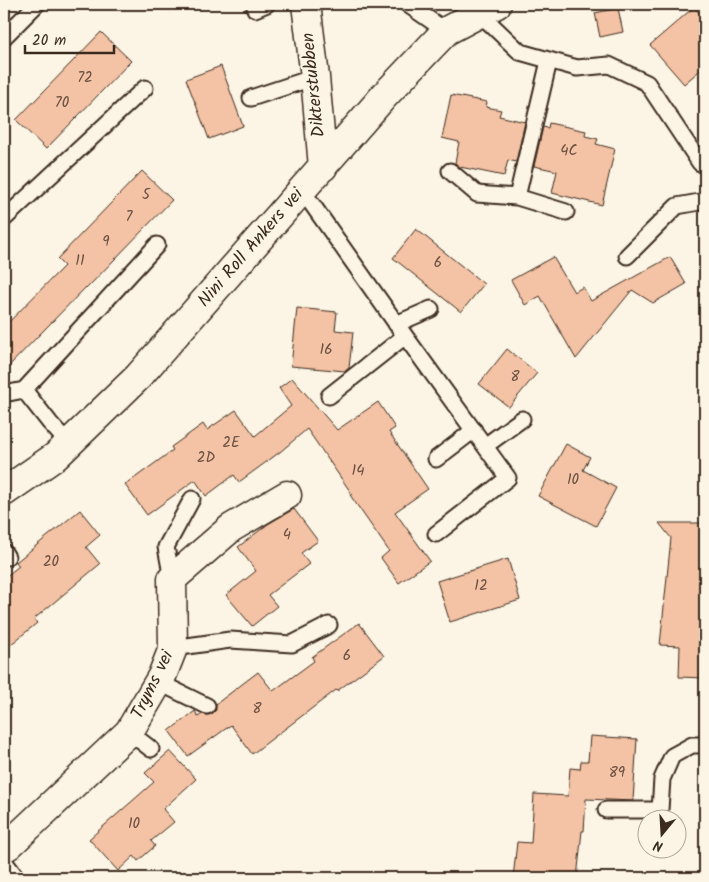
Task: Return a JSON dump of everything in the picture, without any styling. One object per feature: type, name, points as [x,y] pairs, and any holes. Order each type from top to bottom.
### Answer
[{"type":"street","name":"Dikterstubben","points":[[306,4],[323,167]]},
{"type":"street","name":"Nini Roll Ankers vei","points":[[4,492],[56,456],[138,377],[385,95],[446,31],[488,8]]},
{"type":"street","points":[[172,579],[231,528],[287,495]]},
{"type":"street","name":"Tryms vei","points":[[4,848],[129,732],[158,682],[173,648],[172,579]]},
{"type":"lane","points":[[4,37],[37,4]]},
{"type":"lane","points":[[407,4],[446,31]]},
{"type":"lane","points":[[488,8],[520,52],[577,68],[609,65],[648,83],[700,163]]},
{"type":"lane","points":[[517,197],[549,61]]},
{"type":"lane","points":[[251,98],[315,77]]},
{"type":"lane","points":[[4,219],[145,88]]},
{"type":"lane","points":[[450,171],[477,194],[517,197],[566,212]]},
{"type":"lane","points":[[302,190],[400,330],[508,478],[436,534]]},
{"type":"lane","points":[[627,256],[677,206],[705,201]]},
{"type":"lane","points":[[4,394],[24,390],[157,244]]},
{"type":"lane","points":[[329,396],[400,330],[431,309]]},
{"type":"lane","points":[[24,390],[69,444]]},
{"type":"lane","points":[[485,446],[522,419]]},
{"type":"lane","points":[[436,459],[474,430]]},
{"type":"lane","points":[[172,579],[166,547],[192,499]]},
{"type":"lane","points":[[173,648],[230,640],[292,644],[329,625]]},
{"type":"lane","points":[[158,682],[208,706]]},
{"type":"lane","points":[[129,732],[151,749]]},
{"type":"lane","points":[[606,810],[660,810],[662,779],[672,756],[692,745],[705,745]]},
{"type":"lane","points":[[4,861],[17,878]]},
{"type":"building","points":[[694,7],[705,20],[705,66],[684,84],[650,45]]},
{"type":"building","points":[[618,8],[623,32],[600,37],[595,13]]},
{"type":"building","points":[[101,32],[131,61],[46,149],[16,120]]},
{"type":"building","points":[[221,66],[243,126],[209,139],[186,79]]},
{"type":"building","points":[[451,95],[487,102],[486,107],[501,110],[499,116],[525,122],[516,162],[508,160],[504,176],[460,167],[455,163],[459,142],[442,138]]},
{"type":"building","points":[[549,123],[586,131],[585,136],[598,139],[596,144],[615,149],[602,205],[552,193],[557,171],[534,166],[543,127],[548,128]]},
{"type":"building","points":[[142,171],[172,200],[4,371],[4,327],[64,266],[57,259]]},
{"type":"building","points":[[416,229],[484,284],[461,312],[393,258]]},
{"type":"building","points":[[553,257],[574,292],[583,287],[591,301],[670,257],[686,284],[653,303],[632,290],[576,359],[540,296],[525,305],[511,280]]},
{"type":"building","points":[[297,308],[337,312],[335,330],[353,332],[349,368],[345,371],[291,366]]},
{"type":"building","points":[[507,349],[537,373],[509,407],[479,384]]},
{"type":"building","points":[[292,378],[337,430],[378,402],[395,428],[389,432],[428,489],[395,512],[430,561],[399,583],[381,558],[389,551],[307,429],[280,452],[239,482],[234,475],[206,496],[195,480],[147,515],[125,485],[173,450],[171,447],[203,424],[207,430],[236,410],[255,436],[291,406],[279,388]]},
{"type":"building","points":[[566,444],[590,457],[583,470],[616,488],[596,526],[538,496]]},
{"type":"building","points":[[294,509],[318,541],[301,553],[309,564],[268,595],[277,606],[252,626],[226,595],[256,571],[238,547],[268,524]]},
{"type":"building","points":[[80,510],[100,535],[86,547],[100,564],[34,619],[37,623],[4,650],[4,578],[19,566],[16,562]]},
{"type":"building","points":[[659,523],[705,523],[705,678],[679,677],[680,646],[660,645],[671,538]]},
{"type":"building","points":[[508,559],[520,600],[450,622],[437,581]]},
{"type":"building","points":[[359,623],[384,656],[252,754],[231,725],[188,756],[169,731],[195,711],[198,717],[202,714],[212,714],[216,710],[216,704],[258,672],[273,691],[314,661],[312,657]]},
{"type":"building","points":[[590,736],[637,739],[633,801],[586,799],[584,831],[582,831],[577,878],[513,878],[517,842],[531,843],[534,794],[568,796],[570,768],[580,769],[581,761],[588,761]]},
{"type":"building","points":[[170,751],[196,779],[163,809],[174,822],[151,841],[155,846],[138,861],[134,856],[118,871],[89,839],[154,782],[145,773]]}]
